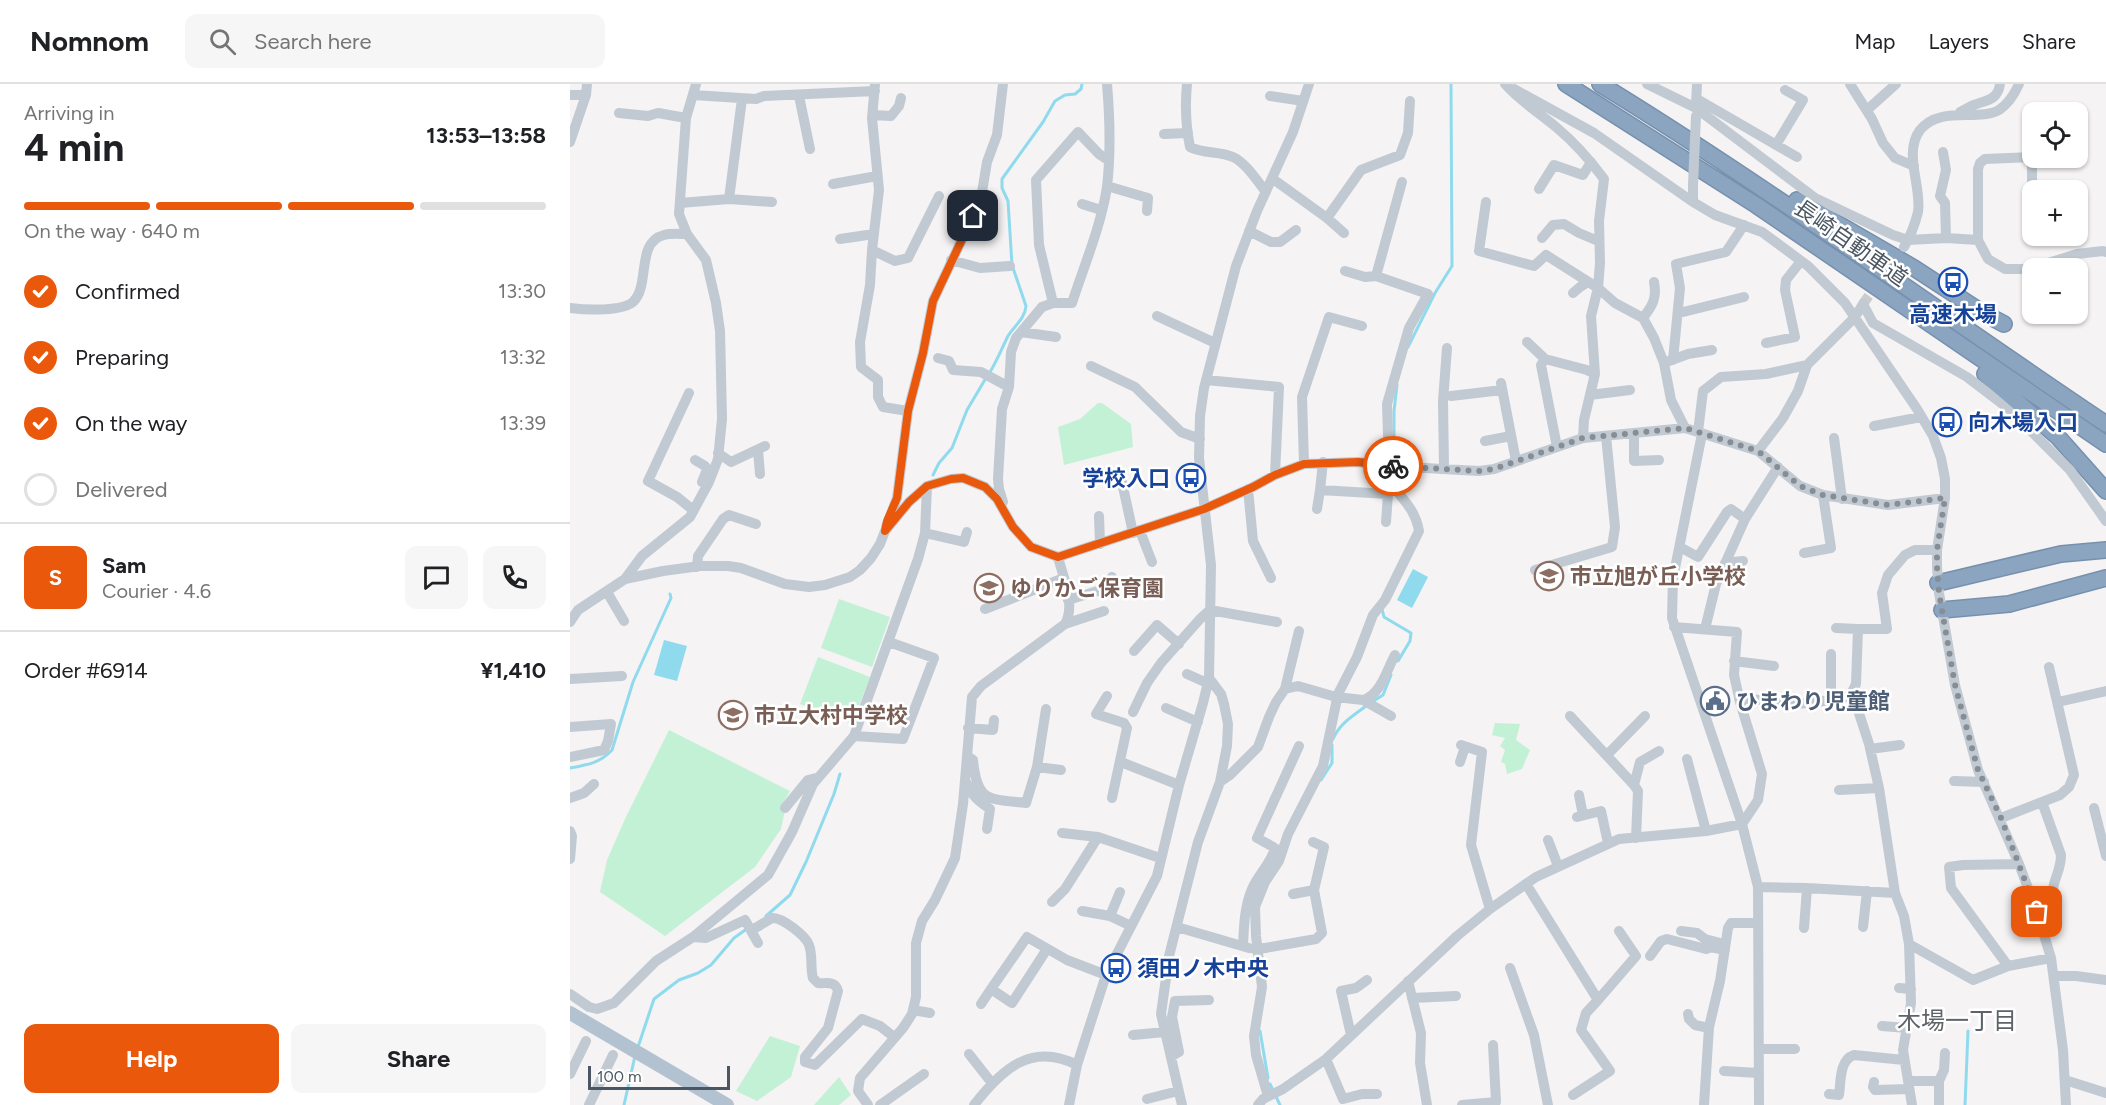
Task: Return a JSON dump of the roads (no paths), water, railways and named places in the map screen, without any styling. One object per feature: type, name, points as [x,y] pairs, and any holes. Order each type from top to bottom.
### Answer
[{"type":"highway","name":"長崎自動車道","points":[[1566,84],[1756,205],[2106,444]]},
{"type":"highway","name":"長崎自動車道","points":[[1600,84],[1775,196],[2106,424]]},
{"type":"highway","points":[[1682,135],[1914,268],[2004,324]]},
{"type":"highway","points":[[1830,256],[2024,406],[2058,437],[2106,491]]},
{"type":"highway","points":[[1938,583],[2061,554],[2106,550]]},
{"type":"highway","points":[[1942,610],[2008,604],[2106,578]]},
{"type":"main road","points":[[570,1013],[726,1105]]},
{"type":"street","points":[[789,84],[810,149]]},
{"type":"street","points":[[625,579],[663,570],[697,567],[741,568],[785,584],[809,587],[825,585],[850,577],[871,558],[880,544],[897,498],[908,411],[933,301],[982,192],[987,162],[997,135],[1003,84]]},
{"type":"street","points":[[1007,513],[999,489],[999,479],[1002,409],[1009,387],[1011,352],[1016,338],[1042,307],[1053,303],[1072,303],[1107,186],[1111,130],[1107,84]]},
{"type":"street","points":[[1187,84],[1190,147],[1199,152],[1232,157],[1242,164],[1266,192]]},
{"type":"street","points":[[1069,1105],[1077,1065],[1107,975],[1157,876],[1208,680],[1211,565],[1199,458],[1200,416],[1206,380],[1236,266],[1293,132],[1309,84]]},
{"type":"street","points":[[1505,84],[1516,97],[1554,126],[1591,162],[1604,179],[1598,241],[1600,263],[1598,288],[1591,316],[1595,374],[1584,420],[1583,438]]},
{"type":"street","points":[[1505,84],[1594,133],[1715,215],[1762,232],[1801,261],[1845,303],[1933,436],[1945,479],[1945,498],[1937,550],[1938,583],[1955,685],[1970,744],[2019,864],[2051,958],[2066,1080],[2066,1105]]},
{"type":"street","points":[[1647,84],[1797,157]]},
{"type":"street","points":[[1693,202],[1697,84]]},
{"type":"street","points":[[1850,84],[1867,110],[1883,143],[1895,158],[1914,166]]},
{"type":"street","points":[[1867,110],[1896,84]]},
{"type":"street","points":[[1906,244],[1918,211],[1914,166],[1915,140],[1930,122],[1990,101],[1999,92],[2000,84]]},
{"type":"street","points":[[1954,115],[1990,113],[2000,110],[2019,84]]},
{"type":"street","points":[[570,621],[578,610],[625,579],[642,556],[677,529],[693,510],[709,482],[718,453],[722,419],[720,331],[716,303],[706,260],[687,234],[679,214],[686,118],[695,89],[742,99],[794,96],[828,89],[875,88],[873,115],[879,190],[870,285],[860,342],[861,367],[878,380],[878,397],[883,406],[908,411]]},
{"type":"street","points":[[570,95],[586,89]]},
{"type":"street","points":[[570,142],[586,89]]},
{"type":"street","points":[[1776,145],[1803,100],[1785,90]]},
{"type":"street","points":[[1270,96],[1304,101]]},
{"type":"street","points":[[873,115],[891,116],[899,106],[901,98]]},
{"type":"street","points":[[729,199],[742,99]]},
{"type":"street","points":[[1327,218],[1360,170],[1400,155],[1408,133],[1410,101]]},
{"type":"street","points":[[1696,108],[1815,198],[1893,235],[1906,244],[1946,238],[1978,240]]},
{"type":"street","points":[[619,113],[648,116],[658,113],[686,118]]},
{"type":"street","points":[[1053,303],[1039,245],[1036,180],[1078,132],[1108,160]]},
{"type":"street","points":[[1164,134],[1188,134]]},
{"type":"street","points":[[1943,152],[1946,170],[1940,196],[1945,203],[1946,238]]},
{"type":"street","points":[[2032,180],[2032,157],[1985,159],[1980,163],[1978,240],[1988,259],[2005,269],[2028,269],[2077,254],[2106,252]]},
{"type":"street","points":[[1539,189],[1554,165],[1583,175],[1591,162]]},
{"type":"street","points":[[833,184],[877,176]]},
{"type":"street","points":[[1273,179],[1344,233]]},
{"type":"street","points":[[1376,276],[1402,182]]},
{"type":"street","points":[[1107,186],[1148,198],[1147,211]]},
{"type":"street","points":[[872,250],[895,261],[908,258],[939,196]]},
{"type":"street","points":[[680,203],[729,199],[772,202]]},
{"type":"street","points":[[1486,202],[1479,251],[1534,266],[1546,255],[1598,288],[1615,303],[1642,318],[1668,362]]},
{"type":"street","points":[[1082,204],[1101,210]]},
{"type":"street","points":[[1542,238],[1553,225],[1564,224],[1598,241]]},
{"type":"street","points":[[1685,428],[1671,400],[1668,362],[1679,313],[1680,288],[1676,264],[1726,252],[1744,225]]},
{"type":"street","points":[[1249,231],[1271,242],[1280,243],[1296,230]]},
{"type":"street","points":[[570,308],[626,307],[635,300],[639,291],[647,251],[654,241],[663,235],[687,234]]},
{"type":"street","points":[[840,239],[874,234]]},
{"type":"street","points":[[951,260],[980,268],[1010,266]]},
{"type":"street","points":[[1766,344],[1795,337],[1785,290],[1786,280],[1801,261]]},
{"type":"street","points":[[1345,271],[1365,277],[1376,276],[1428,294],[1408,328],[1387,404],[1387,478],[1410,506],[1419,531],[1385,600],[1373,615],[1357,657],[1336,697],[1323,766],[1288,834],[1280,861],[1265,882],[1255,907],[1262,987],[1254,1036],[1265,1100],[1326,1059],[1456,936],[1526,884],[1558,866],[1619,839],[1706,831],[1742,824],[1758,800],[1762,774],[1734,675],[1737,632],[1674,627]]},
{"type":"street","points":[[1573,293],[1588,282]]},
{"type":"street","points":[[1642,318],[1650,309],[1656,295],[1654,282]]},
{"type":"street","points":[[1679,313],[1744,297]]},
{"type":"street","points":[[1758,451],[1783,418],[1798,391],[1807,365],[1855,317],[1863,304],[1873,323],[1967,377],[2009,409],[2070,470],[2106,521]]},
{"type":"street","points":[[1158,316],[1215,343]]},
{"type":"street","points":[[1304,464],[1302,397],[1329,317],[1362,326]]},
{"type":"street","points":[[1021,332],[1056,337]]},
{"type":"street","points":[[1527,342],[1545,359],[1587,369],[1595,374]]},
{"type":"street","points":[[1444,468],[1443,401],[1447,348]]},
{"type":"street","points":[[1668,362],[1688,354],[1712,350]]},
{"type":"street","points":[[938,358],[949,362],[953,370],[981,372],[1009,387]]},
{"type":"street","points":[[1545,359],[1541,365],[1557,447]]},
{"type":"street","points":[[1759,1105],[1758,887],[1742,824],[1674,627],[1673,578],[1700,433],[1702,391],[1721,377],[1766,374],[1807,365]]},
{"type":"street","points":[[1091,366],[1135,387],[1181,432],[1200,439]]},
{"type":"street","points":[[1206,380],[1279,387],[1275,475]]},
{"type":"street","points":[[1451,396],[1501,386],[1516,461]]},
{"type":"street","points":[[1590,394],[1630,390]]},
{"type":"street","points":[[689,393],[648,481],[677,497],[693,510]]},
{"type":"street","points":[[1874,426],[1921,417]]},
{"type":"street","points":[[885,531],[909,502],[927,486],[963,478],[985,487],[997,499],[1019,536],[1031,547],[1058,557],[1204,509],[1275,475],[1304,464],[1358,462],[1386,466],[1479,471],[1494,469],[1583,438],[1685,428],[1758,451],[1800,486],[1823,495],[1888,505],[1945,498]]},
{"type":"street","points":[[1634,433],[1634,461],[1659,460]]},
{"type":"street","points":[[1485,441],[1511,436]]},
{"type":"street","points":[[1535,570],[1612,547],[1615,527],[1606,436]]},
{"type":"street","points":[[1834,438],[1842,499]]},
{"type":"street","points":[[718,453],[731,462],[761,448],[760,474]]},
{"type":"street","points":[[695,460],[707,470],[698,492],[700,498]]},
{"type":"street","points":[[1317,509],[1323,462]]},
{"type":"street","points":[[1705,629],[1716,584],[1725,563],[1745,519],[1778,467]]},
{"type":"street","points":[[1120,473],[1136,532],[1152,562]]},
{"type":"street","points":[[570,994],[589,1007],[605,1007],[614,1003],[656,962],[693,937],[768,875],[792,832],[813,784],[854,736],[889,642],[925,533],[927,486]]},
{"type":"street","points":[[1248,489],[1253,541],[1270,578]]},
{"type":"street","points":[[1320,490],[1388,494],[1386,522]]},
{"type":"street","points":[[1804,553],[1831,548],[1823,495]]},
{"type":"street","points":[[1680,547],[1698,557],[1727,512],[1731,509],[1745,519]]},
{"type":"street","points":[[697,567],[698,556],[723,519],[729,515],[756,524]]},
{"type":"street","points":[[1099,516],[1100,544]]},
{"type":"street","points":[[925,533],[964,543]]},
{"type":"street","points":[[1836,628],[1887,628],[1882,593],[1888,575],[1905,555],[1915,550],[1937,550]]},
{"type":"street","points":[[1058,557],[1068,600],[1069,617],[1065,624]]},
{"type":"street","points":[[1725,563],[1743,561]]},
{"type":"street","points":[[985,609],[1064,578]]},
{"type":"street","points":[[1068,600],[1114,586]]},
{"type":"street","points":[[607,592],[624,621]]},
{"type":"street","points":[[1210,610],[1277,622]]},
{"type":"street","points":[[1133,712],[1147,683],[1210,610]]},
{"type":"street","points":[[868,1105],[858,1091],[860,1078],[903,1028],[913,1010],[916,997],[916,943],[922,921],[955,858],[972,697],[981,686],[1065,624],[1104,611]]},
{"type":"street","points":[[1134,651],[1157,625],[1179,644]]},
{"type":"street","points":[[1850,696],[1856,684],[1858,629]]},
{"type":"street","points":[[1220,782],[1258,747],[1269,717],[1285,689],[1299,631]]},
{"type":"street","points":[[854,736],[903,739],[923,688],[934,658],[889,642]]},
{"type":"street","points":[[1831,654],[1831,700]]},
{"type":"street","points":[[1369,702],[1369,698],[1382,682],[1395,655]]},
{"type":"street","points":[[1734,661],[1774,666]]},
{"type":"street","points":[[2001,818],[2060,795],[2069,787],[2074,776],[2049,667]]},
{"type":"street","points":[[1182,1105],[1161,1014],[1169,956],[1198,842],[1220,782],[1227,746],[1228,724],[1221,694],[1208,680],[1187,674]]},
{"type":"street","points":[[570,679],[622,676]]},
{"type":"street","points":[[1285,689],[1298,686],[1336,697],[1369,702],[1391,716]]},
{"type":"street","points":[[2058,702],[2106,691]]},
{"type":"street","points":[[1107,696],[1096,714],[1124,723],[1127,728],[1112,798]]},
{"type":"street","points":[[1739,699],[1755,698],[1776,703],[1815,704],[1850,696]]},
{"type":"street","points":[[1850,696],[1855,701],[1870,749],[1879,788],[1895,893],[1904,916],[1909,944],[1911,1003],[1903,1050],[1912,1105]]},
{"type":"street","points":[[1166,708],[1198,722]]},
{"type":"street","points":[[966,756],[973,760],[977,787],[986,797],[1026,803],[1037,767],[1046,709]]},
{"type":"street","points":[[1570,716],[1638,791],[1636,838]]},
{"type":"street","points":[[1607,755],[1645,716]]},
{"type":"street","points":[[968,728],[993,730],[994,720]]},
{"type":"street","points":[[570,727],[611,724],[604,750],[570,757]]},
{"type":"street","points":[[1870,749],[1900,745]]},
{"type":"street","points":[[1254,948],[1246,907],[1252,888],[1273,858],[1275,848],[1257,838],[1299,746]]},
{"type":"street","points":[[1460,762],[1463,746],[1482,752],[1471,845],[1490,909]]},
{"type":"street","points":[[1634,785],[1640,762],[1659,751]]},
{"type":"street","points":[[1687,759],[1706,831]]},
{"type":"street","points":[[1121,762],[1179,785]]},
{"type":"street","points":[[1037,767],[1061,770]]},
{"type":"street","points":[[785,808],[808,780],[817,778]]},
{"type":"street","points":[[965,778],[970,793],[990,809],[987,829]]},
{"type":"street","points":[[1954,781],[1984,782]]},
{"type":"street","points":[[570,798],[584,793],[594,784]]},
{"type":"street","points":[[1839,790],[1879,788]]},
{"type":"street","points":[[1579,795],[1580,816],[1601,811],[1608,843]]},
{"type":"street","points":[[2042,802],[2061,855],[2050,920],[2043,932]]},
{"type":"street","points":[[2094,808],[2106,856]]},
{"type":"street","points":[[570,831],[572,836],[570,859]]},
{"type":"street","points":[[1062,833],[1098,837],[1160,858]]},
{"type":"street","points":[[1052,902],[1065,889],[1098,837]]},
{"type":"street","points":[[1548,840],[1558,866]]},
{"type":"street","points":[[1177,927],[1254,948],[1316,939],[1322,933],[1314,890],[1324,848],[1313,842]]},
{"type":"street","points":[[2008,966],[1951,888],[1949,867],[2019,864]]},
{"type":"street","points":[[1526,884],[1598,1000]]},
{"type":"street","points":[[1758,887],[1895,893]]},
{"type":"street","points":[[1804,928],[1807,888]]},
{"type":"street","points":[[1293,894],[1314,890]]},
{"type":"street","points":[[1863,927],[1867,891]]},
{"type":"street","points":[[1110,916],[1120,892]]},
{"type":"street","points":[[1082,911],[1110,916],[1131,926]]},
{"type":"street","points":[[750,927],[772,918],[784,920],[808,942],[813,978],[818,983],[832,983],[837,987],[838,991],[828,1028],[805,1057],[806,1062],[815,1065],[862,1019],[880,1026],[894,1037]]},
{"type":"street","points":[[693,937],[706,938],[745,920],[758,943]]},
{"type":"street","points":[[1704,1105],[1709,1028],[1720,981],[1728,928],[1731,923],[1757,923]]},
{"type":"street","points":[[1681,931],[1697,933],[1725,947]]},
{"type":"street","points":[[1574,1095],[1610,1071],[1581,1030],[1586,1013],[1636,956],[1625,932]]},
{"type":"street","points":[[981,1004],[1027,937],[1067,960],[1107,975]]},
{"type":"street","points":[[1650,956],[1661,941],[1667,939],[1706,949],[1725,947]]},
{"type":"street","points":[[1909,944],[1973,980],[2008,966],[2051,958]]},
{"type":"street","points":[[992,989],[1012,1003],[1047,949]]},
{"type":"street","points":[[1510,968],[1534,1035],[1548,1105]]},
{"type":"street","points":[[2054,976],[2106,980]]},
{"type":"street","points":[[1351,1035],[1335,992],[1356,988],[1367,980]]},
{"type":"street","points":[[1408,981],[1421,1033],[1420,1063],[1427,1105]]},
{"type":"street","points":[[1899,988],[1911,989]]},
{"type":"street","points":[[1412,998],[1456,996]]},
{"type":"street","points":[[1172,1056],[1179,1052],[1172,1017],[1175,1000],[1209,1000]]},
{"type":"street","points":[[913,1010],[930,1013]]},
{"type":"street","points":[[1688,1014],[1689,1019],[1695,1025],[1709,1028]]},
{"type":"street","points":[[1882,1026],[1907,1028]]},
{"type":"street","points":[[1133,1035],[1165,1032]]},
{"type":"street","points":[[570,1074],[586,1041]]},
{"type":"street","points":[[1462,1105],[1496,1102],[1493,1045]]},
{"type":"street","points":[[1759,1049],[1795,1049]]},
{"type":"street","points":[[1938,1105],[1939,1081],[1944,1070],[1945,1053]]},
{"type":"street","points":[[969,1054],[991,1082]]},
{"type":"street","points":[[1836,1097],[1844,1063],[1848,1057],[1854,1054],[1904,1060]]},
{"type":"street","points":[[590,1105],[613,1055]]},
{"type":"street","points":[[974,1105],[991,1082],[1025,1059],[1043,1055],[1065,1058],[1077,1065]]},
{"type":"street","points":[[1326,1059],[1344,1102],[1362,1094],[1377,1094]]},
{"type":"street","points":[[1724,1071],[1759,1073]]},
{"type":"street","points":[[880,1105],[924,1074]]},
{"type":"street","points":[[2066,1080],[2106,1094]]},
{"type":"street","points":[[1874,1082],[1875,1090],[1939,1081]]},
{"type":"street","points":[[1147,1099],[1178,1091]]},
{"type":"water","points":[[1413,569],[1428,577],[1412,608],[1397,600]]},
{"type":"water","points":[[664,640],[687,646],[677,681],[654,675]]},
{"type":"waterway","points":[[990,372],[1008,336],[1024,315],[1026,306],[1012,265],[1008,201],[1002,188],[1002,179],[1043,122],[1055,101],[1065,95],[1075,94],[1081,89],[1082,84]]},
{"type":"waterway","points":[[1408,347],[1435,293],[1452,266],[1451,84]]},
{"type":"waterway","points":[[933,475],[939,463],[952,448],[967,410],[986,378]]},
{"type":"waterway","points":[[1394,459],[1394,411],[1397,385]]},
{"type":"waterway","points":[[570,768],[598,761],[612,750],[633,682],[671,598],[670,594]]},
{"type":"waterway","points":[[1382,609],[1384,617],[1411,633],[1410,641],[1398,661]]},
{"type":"waterway","points":[[1372,702],[1383,695],[1391,675]]},
{"type":"waterway","points":[[1333,739],[1343,724],[1366,706]]},
{"type":"waterway","points":[[1321,780],[1332,763],[1332,745]]},
{"type":"waterway","points":[[766,916],[790,895],[806,862],[840,774]]},
{"type":"waterway","points":[[638,1047],[654,999],[679,980],[711,965],[734,938],[748,928]]},
{"type":"waterway","points":[[1260,1031],[1268,1078]]},
{"type":"waterway","points":[[1965,1105],[1968,1031]]},
{"type":"waterway","points":[[624,1105],[635,1056]]},
{"type":"waterway","points":[[1270,1084],[1280,1105]]},
{"type":"tunnel","points":[[1863,304],[1899,253]]},
{"type":"place","name":"高速木場","points":[[1953,282]]},
{"type":"place","name":"向木場入口","points":[[1947,422]]},
{"type":"place","name":"学校入口","points":[[1191,478]]},
{"type":"place","name":"市立旭が丘小学校","points":[[1549,576]]},
{"type":"place","name":"ゆりかご保育園","points":[[989,588]]},
{"type":"place","name":"ひまわり児童館","points":[[1715,701]]},
{"type":"place","name":"市立大村中学校","points":[[733,715]]},
{"type":"place","name":"須田ノ木中央","points":[[1116,968]]},
{"type":"district","name":"木場一丁目","points":[[1957,1020]]}]
